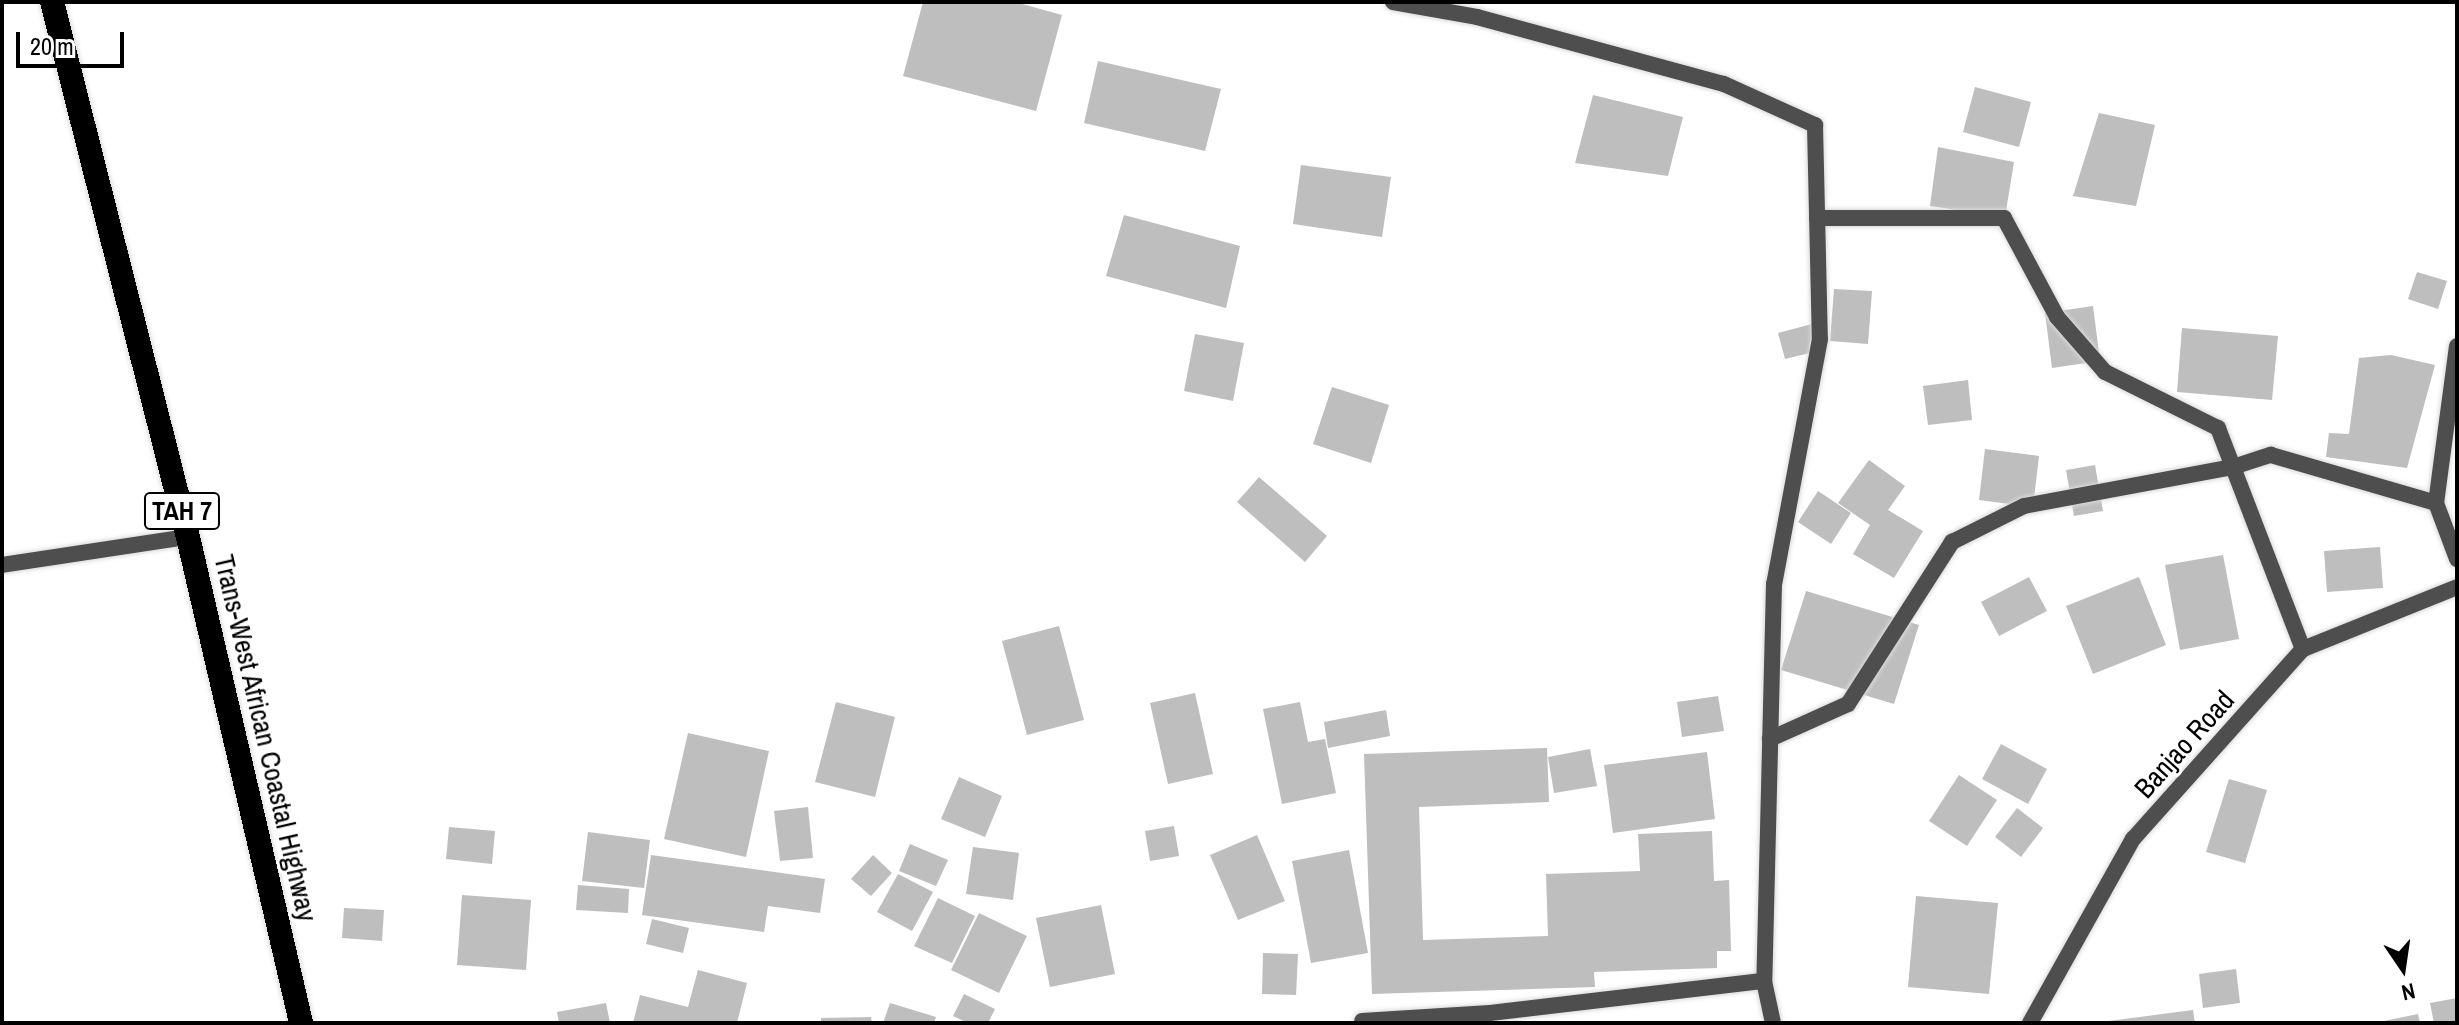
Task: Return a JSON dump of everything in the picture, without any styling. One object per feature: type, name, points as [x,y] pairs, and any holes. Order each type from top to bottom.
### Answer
[{"type":"highway","name":"Trans-West African Coastal Highway","points":[[52,2],[188,537],[301,1023]]},
{"type":"street","points":[[1393,2],[1477,17],[1724,84],[1815,125],[1820,339],[1774,584],[1764,981],[1773,1023]]},
{"type":"street","points":[[1817,218],[2004,218],[2057,317],[2105,372],[2218,428],[2303,649]]},
{"type":"street","points":[[2457,346],[2436,503],[2457,559]]},
{"type":"street","points":[[1770,739],[1848,704],[1952,542],[2024,506],[2233,467],[2271,455],[2436,503]]},
{"type":"street","points":[[2,565],[188,537]]},
{"type":"street","name":"Banjao Road","points":[[2030,1023],[2133,839],[2303,649],[2457,587]]},
{"type":"street","points":[[1362,1021],[1490,1013],[1764,981]]},
{"type":"building","points":[[923,2],[1015,2],[1062,15],[1036,111],[903,76]]},
{"type":"building","points":[[1098,61],[1221,89],[1205,151],[1084,123]]},
{"type":"building","points":[[1975,87],[2031,102],[2019,147],[1963,132]]},
{"type":"building","points":[[1593,95],[1683,117],[1668,176],[1575,163]]},
{"type":"building","points":[[2099,113],[2155,125],[2136,206],[2073,196]]},
{"type":"building","points":[[1938,147],[2014,162],[2005,217],[1930,206]]},
{"type":"building","points":[[1301,165],[1391,177],[1382,237],[1293,224]]},
{"type":"building","points":[[1124,215],[1240,246],[1226,308],[1106,276]]},
{"type":"building","points":[[2417,272],[2447,281],[2438,309],[2408,299]]},
{"type":"building","points":[[1834,289],[1872,291],[1868,344],[1830,341]]},
{"type":"building","points":[[2093,306],[2100,361],[2052,368],[2045,313]]},
{"type":"building","points":[[1812,324],[1818,351],[1785,359],[1778,333]]},
{"type":"building","points":[[2182,328],[2278,336],[2272,400],[2177,392]]},
{"type":"building","points":[[1195,334],[1244,343],[1233,401],[1184,391]]},
{"type":"building","points":[[2391,355],[2435,365],[2407,468],[2326,457],[2329,433],[2349,434],[2359,358]]},
{"type":"building","points":[[1968,380],[1972,420],[1928,425],[1923,386]]},
{"type":"building","points":[[1332,387],[1389,405],[1371,463],[1313,444]]},
{"type":"building","points":[[1985,449],[2039,456],[2033,507],[1979,500]]},
{"type":"building","points":[[1869,460],[1905,486],[1888,510],[1923,531],[1894,578],[1853,554],[1870,525],[1838,503]]},
{"type":"building","points":[[2095,465],[2103,511],[2074,516],[2066,470]]},
{"type":"building","points":[[1259,477],[1327,536],[1305,562],[1237,502]]},
{"type":"building","points":[[1818,491],[1851,513],[1831,544],[1798,522]]},
{"type":"building","points":[[2380,547],[2383,588],[2327,592],[2324,551]]},
{"type":"building","points":[[2223,555],[2239,639],[2180,650],[2165,565]]},
{"type":"building","points":[[2029,577],[2047,611],[1999,636],[1981,602]]},
{"type":"building","points":[[2139,577],[2166,645],[2093,674],[2066,606]]},
{"type":"building","points":[[1806,591],[1919,625],[1894,704],[1781,670]]},
{"type":"building","points":[[1059,626],[1084,720],[1027,735],[1002,641]]},
{"type":"building","points":[[1195,693],[1213,774],[1168,784],[1150,703]]},
{"type":"building","points":[[1718,696],[1724,731],[1682,737],[1677,702]]},
{"type":"building","points":[[836,702],[895,717],[875,797],[815,782]]},
{"type":"building","points":[[1300,702],[1308,742],[1325,739],[1336,793],[1282,804],[1263,709]]},
{"type":"building","points":[[1386,710],[1390,736],[1328,748],[1324,722]]},
{"type":"building","points":[[688,733],[769,751],[746,857],[664,839]]},
{"type":"building","points":[[2001,744],[2047,769],[2028,804],[1982,779]]},
{"type":"building","points":[[1547,748],[1549,802],[1419,807],[1423,940],[1548,936],[1546,874],[1640,871],[1638,834],[1712,831],[1714,881],[1729,880],[1731,951],[1717,951],[1717,968],[1594,972],[1595,987],[1372,994],[1364,754]]},
{"type":"building","points":[[1590,749],[1597,786],[1554,793],[1548,757]]},
{"type":"building","points":[[1707,752],[1715,819],[1613,833],[1604,765]]},
{"type":"building","points":[[1959,775],[1997,800],[1967,846],[1929,821]]},
{"type":"building","points":[[959,777],[1002,796],[985,837],[941,819]]},
{"type":"building","points":[[2229,779],[2267,790],[2245,863],[2206,852]]},
{"type":"building","points":[[808,807],[813,858],[780,861],[774,811]]},
{"type":"building","points":[[2017,808],[2043,828],[2021,857],[1995,837]]},
{"type":"building","points":[[1174,826],[1179,856],[1150,861],[1145,831]]},
{"type":"building","points":[[449,827],[495,831],[492,864],[446,859]]},
{"type":"building","points":[[588,832],[650,840],[644,888],[582,881]]},
{"type":"building","points":[[1257,835],[1285,901],[1238,920],[1210,855]]},
{"type":"building","points":[[910,844],[948,860],[936,886],[899,871]]},
{"type":"building","points":[[973,847],[1019,853],[1013,900],[966,894]]},
{"type":"building","points":[[1349,850],[1368,953],[1311,963],[1292,861]]},
{"type":"building","points":[[651,855],[825,879],[820,913],[768,906],[764,932],[642,915]]},
{"type":"building","points":[[873,855],[892,873],[871,896],[851,879]]},
{"type":"building","points":[[898,874],[933,892],[912,931],[877,912]]},
{"type":"building","points":[[578,885],[629,889],[628,913],[576,910]]},
{"type":"building","points":[[462,895],[531,900],[526,970],[457,965]]},
{"type":"building","points":[[1916,896],[1998,903],[1989,994],[1908,987]]},
{"type":"building","points":[[938,898],[975,916],[952,963],[914,946]]},
{"type":"building","points":[[1101,905],[1115,974],[1050,987],[1036,918]]},
{"type":"building","points":[[344,908],[384,910],[382,941],[342,938]]},
{"type":"building","points":[[979,913],[1027,936],[999,993],[951,970]]},
{"type":"building","points":[[652,919],[689,928],[683,953],[646,944]]},
{"type":"building","points":[[1263,953],[1298,954],[1296,995],[1262,994]]},
{"type":"building","points":[[2236,969],[2240,1003],[2203,1008],[2199,974]]},
{"type":"building","points":[[698,970],[747,983],[737,1023],[633,1023],[640,995],[688,1007]]},
{"type":"building","points":[[964,994],[995,1009],[988,1023],[968,1023],[953,1016]]},
{"type":"building","points":[[2457,998],[2457,1023],[2434,1023],[2430,1003]]},
{"type":"building","points":[[606,1003],[610,1023],[559,1023],[557,1012]]},
{"type":"building","points":[[890,1003],[936,1017],[934,1023],[883,1023]]},
{"type":"building","points":[[2193,1010],[2195,1023],[2109,1023],[2109,1021]]},
{"type":"building","points":[[2418,1014],[2420,1023],[2379,1022]]},
{"type":"building","points":[[871,1017],[872,1023],[821,1023],[821,1018]]}]
